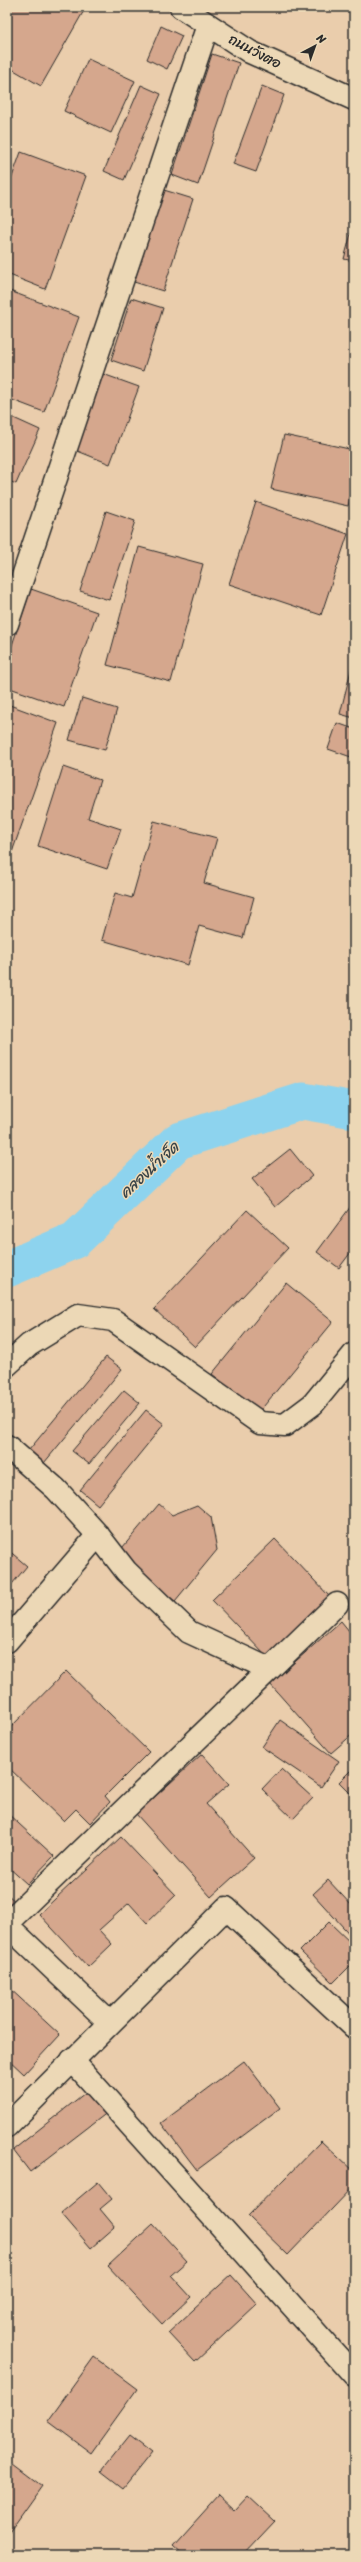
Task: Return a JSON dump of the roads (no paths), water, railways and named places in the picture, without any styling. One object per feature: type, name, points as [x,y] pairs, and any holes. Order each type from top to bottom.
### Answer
[{"type":"street","name":"ถนนวังตอ","points":[[181,7],[250,52],[354,99]]},
{"type":"street","points":[[7,624],[208,25]]},
{"type":"street","points":[[7,1365],[29,1345],[78,1315],[113,1320],[260,1423],[285,1425],[313,1404],[354,1354]]},
{"type":"street","points":[[7,1446],[56,1489],[98,1535],[126,1571],[189,1632],[267,1668]]},
{"type":"street","points":[[7,1641],[98,1535]]},
{"type":"street","points":[[110,2022],[7,1924],[267,1668],[337,1604]]},
{"type":"street","points":[[7,2126],[226,1908],[351,2018]]},
{"type":"street","points":[[72,2060],[354,2375]]},
{"type":"waterway","name":"คลองน้ำเจ็ด","points":[[7,1269],[75,1240],[178,1141],[303,1101],[354,1110]]}]
